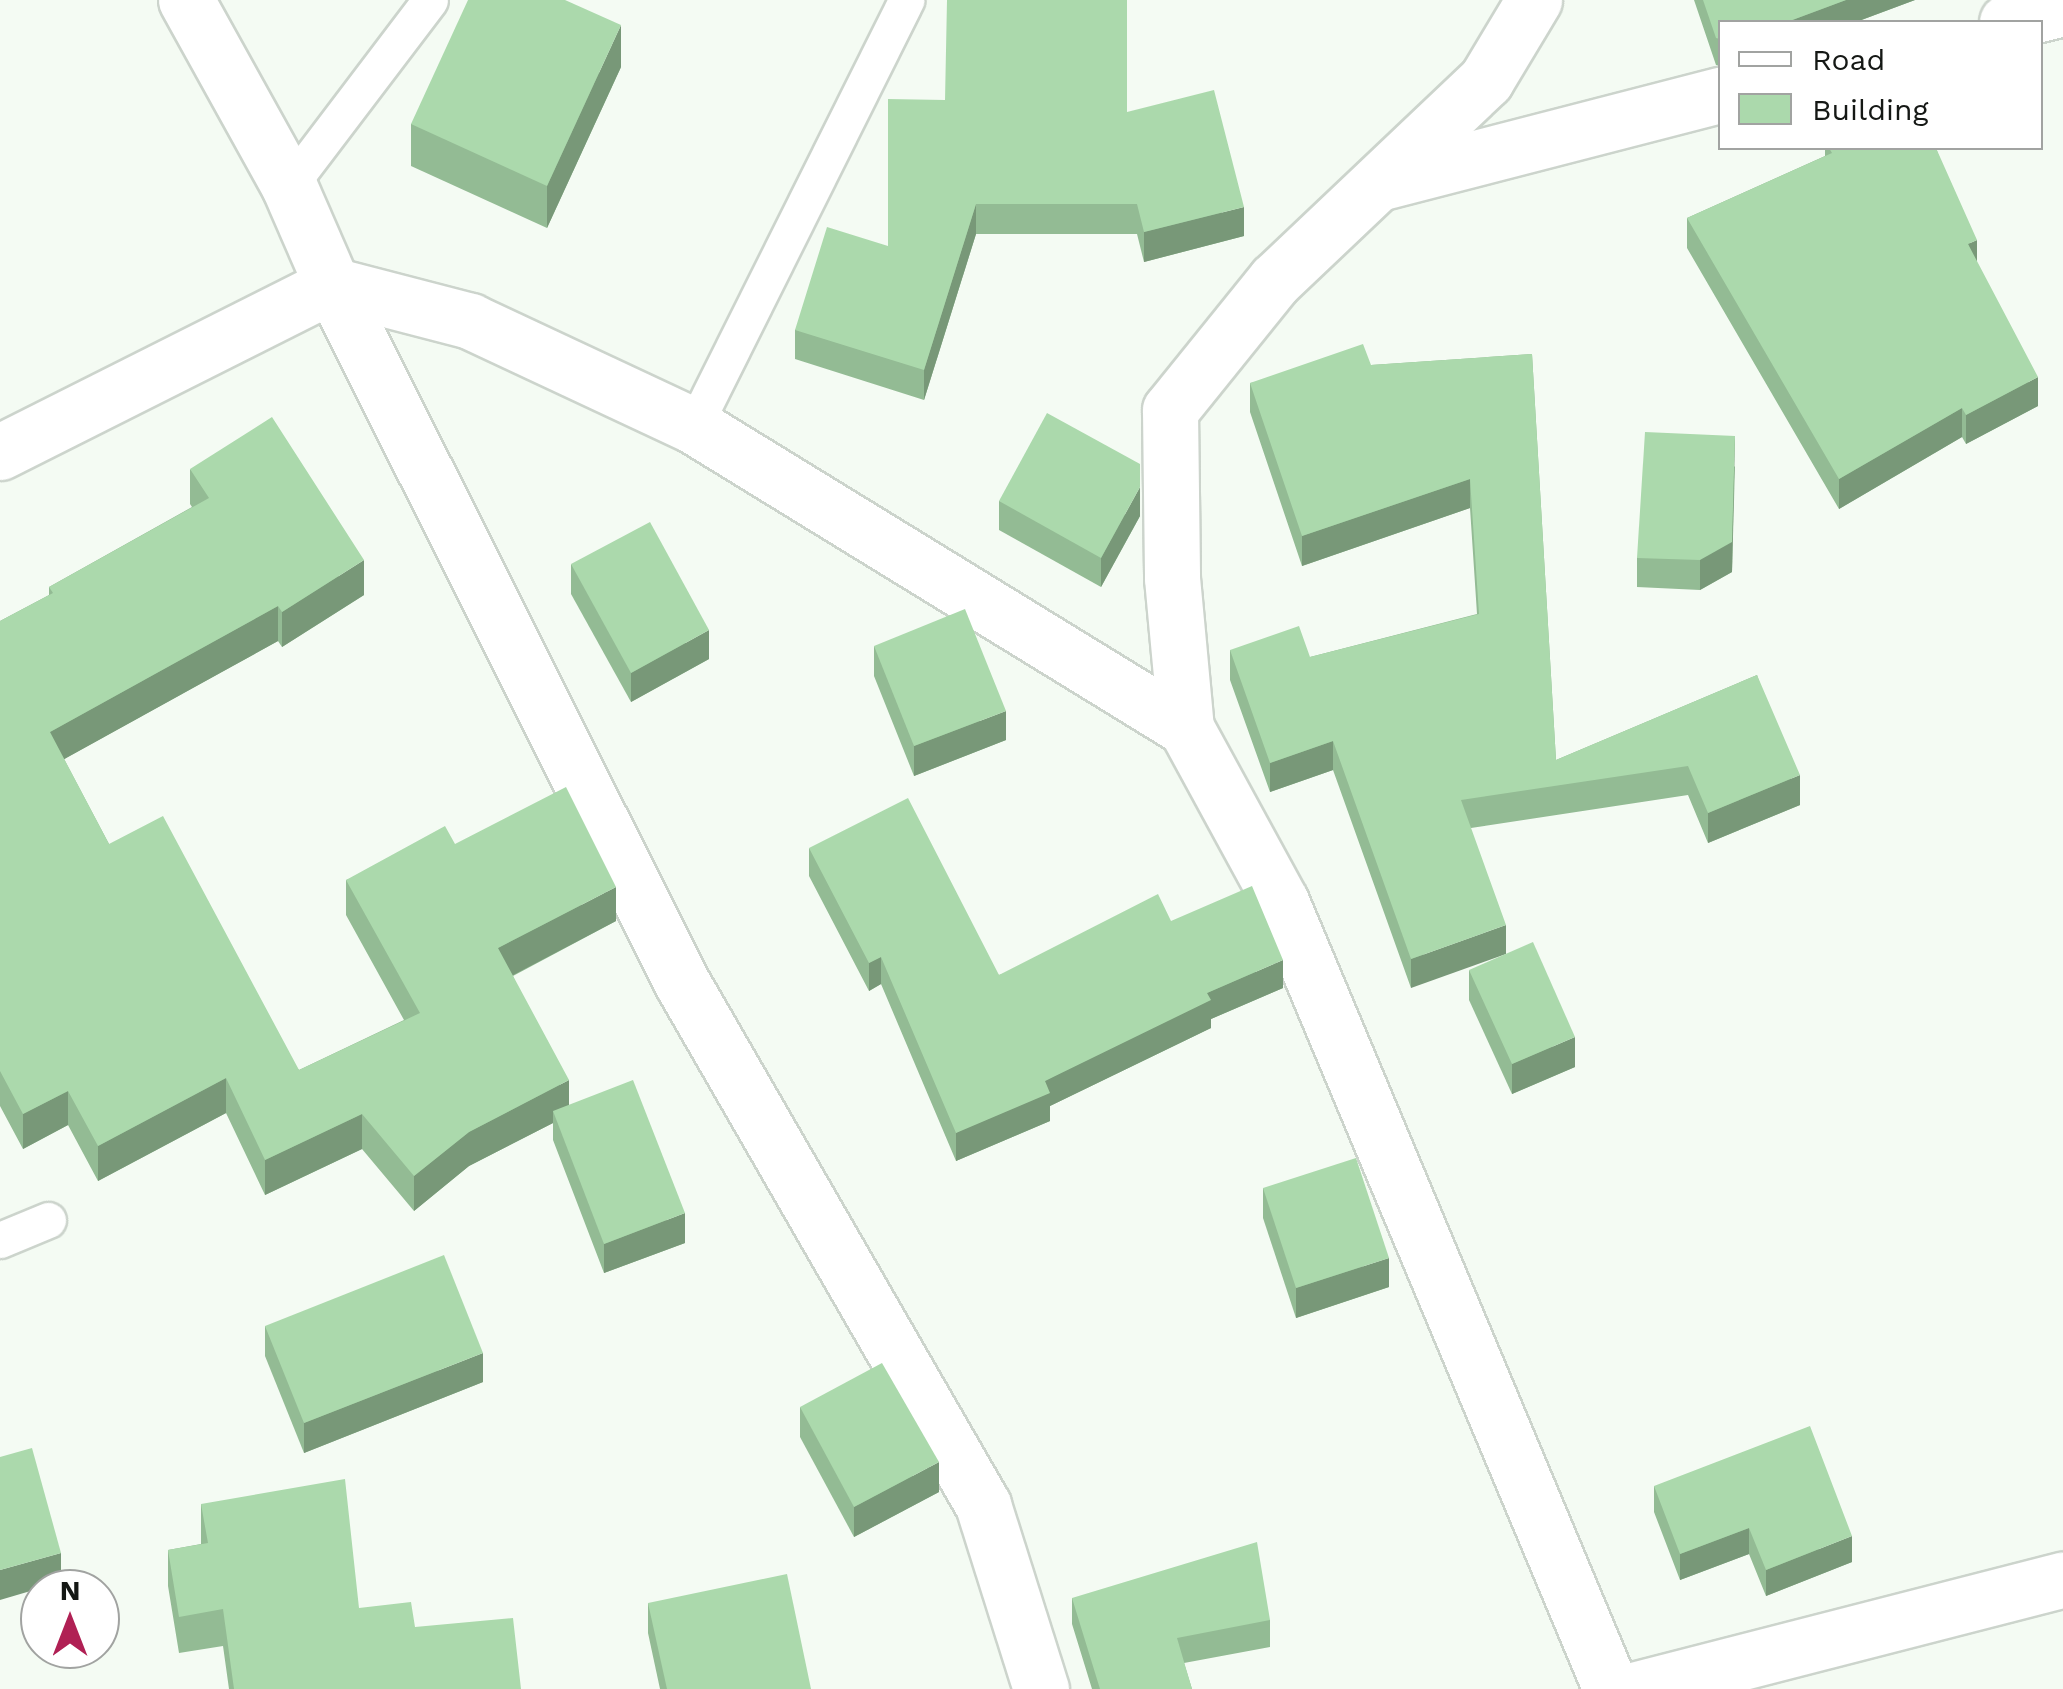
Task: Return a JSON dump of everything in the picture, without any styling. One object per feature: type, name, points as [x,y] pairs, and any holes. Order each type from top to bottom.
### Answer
[{"type":"street","points":[[186,0],[289,186],[332,284],[680,981],[983,1505],[1040,1689]]},
{"type":"street","points":[[1534,0],[1486,80],[1275,280],[1170,410],[1172,578],[1186,728],[1281,902],[1611,1689]]},
{"type":"street","points":[[2014,20],[2063,8]]},
{"type":"street","points":[[1376,183],[1718,97]]},
{"type":"street","points":[[0,452],[332,284],[470,321],[694,426],[1186,728]]},
{"type":"street","points":[[1637,1689],[1702,1683],[2063,1580]]},
{"type":"lane","points":[[289,186],[430,0]]},
{"type":"lane","points":[[694,426],[906,0]]},
{"type":"lane","points":[[0,1240],[48,1220]]},
{"type":"building","points":[[468,0],[565,0],[621,25],[547,186],[411,124]]},
{"type":"building","points":[[947,0],[1127,0],[1127,112],[1214,90],[1244,207],[1144,232],[1137,204],[976,204],[924,370],[795,330],[827,227],[888,246],[888,99],[945,100]]},
{"type":"building","points":[[1703,0],[1846,0],[1792,20],[1718,20],[1716,38]]},
{"type":"building","points":[[1830,150],[1937,150],[1977,240],[1968,244],[2038,377],[1966,415],[1962,408],[1839,479],[1687,218],[1832,153]]},
{"type":"building","points":[[1363,344],[1371,365],[1532,354],[1556,760],[1757,675],[1800,775],[1708,813],[1688,766],[1461,800],[1506,925],[1411,959],[1333,741],[1270,763],[1230,650],[1299,626],[1310,657],[1479,614],[1470,479],[1302,536],[1250,383]]},
{"type":"building","points":[[1047,413],[1140,464],[1140,487],[1101,558],[999,501]]},
{"type":"building","points":[[272,417],[364,560],[282,612],[278,606],[50,732],[109,844],[163,816],[299,1070],[420,1013],[346,880],[445,826],[455,844],[566,787],[616,887],[498,948],[569,1080],[469,1132],[414,1176],[362,1114],[265,1160],[226,1078],[98,1146],[68,1091],[23,1114],[0,1071],[0,621],[53,593],[49,587],[209,498],[190,469]]},
{"type":"building","points":[[1645,432],[1735,436],[1732,542],[1700,560],[1637,558]]},
{"type":"building","points":[[650,522],[709,630],[631,673],[571,564]]},
{"type":"building","points":[[965,609],[1006,711],[914,746],[874,646]]},
{"type":"building","points":[[908,798],[999,975],[1158,894],[1171,921],[1252,886],[1283,960],[1207,993],[1211,1000],[1045,1081],[1050,1093],[956,1133],[881,957],[869,963],[809,848]]},
{"type":"building","points":[[1533,942],[1575,1037],[1512,1064],[1469,970]]},
{"type":"building","points":[[633,1080],[685,1213],[604,1244],[553,1111]]},
{"type":"building","points":[[1356,1158],[1389,1258],[1296,1288],[1263,1188]]},
{"type":"building","points":[[444,1255],[483,1353],[304,1423],[265,1326]]},
{"type":"building","points":[[882,1363],[939,1462],[854,1507],[800,1407]]},
{"type":"building","points":[[1810,1426],[1852,1536],[1766,1570],[1749,1528],[1680,1554],[1654,1486]]},
{"type":"building","points":[[32,1448],[61,1553],[0,1570],[0,1457]]},
{"type":"building","points":[[345,1479],[359,1608],[411,1602],[415,1627],[513,1618],[521,1689],[234,1689],[223,1609],[179,1617],[168,1550],[208,1543],[201,1504]]},
{"type":"building","points":[[1257,1542],[1270,1620],[1177,1638],[1192,1689],[1100,1689],[1072,1598]]},
{"type":"building","points":[[787,1574],[811,1689],[667,1689],[648,1603]]}]
